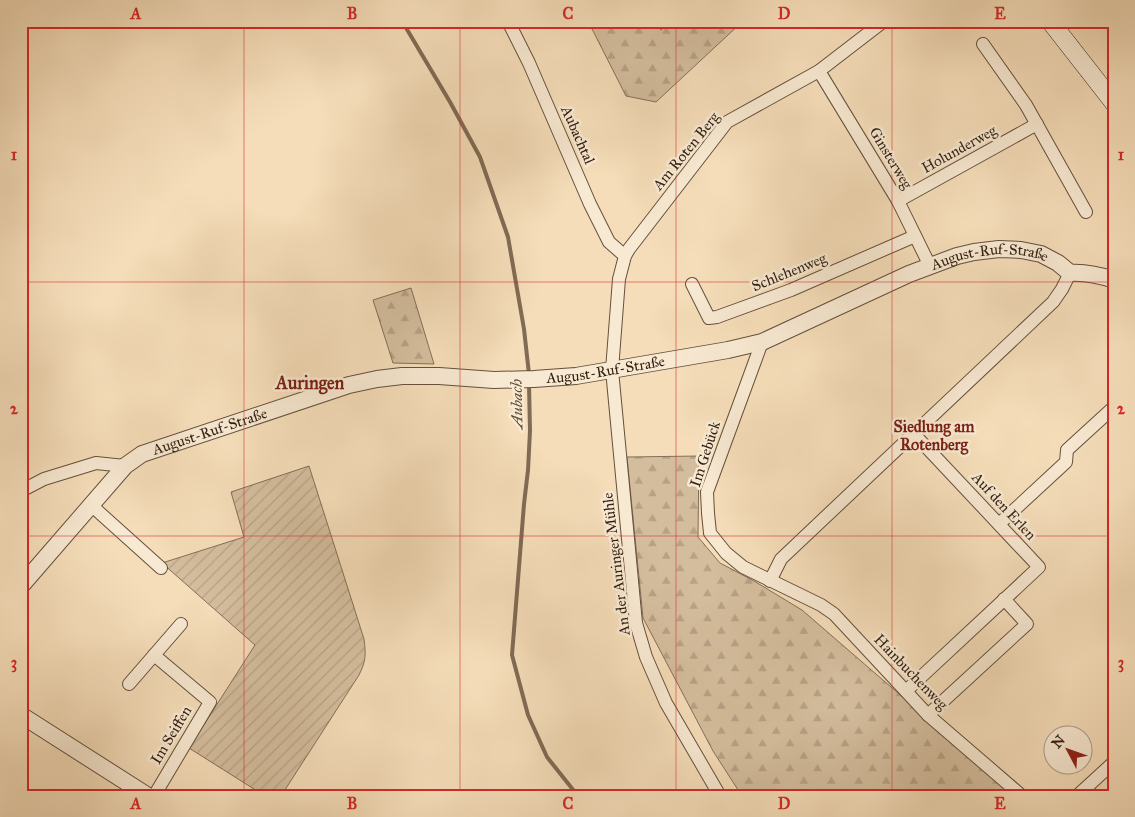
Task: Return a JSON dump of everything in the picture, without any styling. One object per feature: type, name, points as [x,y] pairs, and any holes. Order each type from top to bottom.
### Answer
[{"type":"main road","points":[[1050,21],[1114,103]]},
{"type":"street","name":"Aubachtal","points":[[508,21],[529,63],[590,204],[609,242],[626,256]]},
{"type":"street","name":"Am Roten Berg","points":[[612,370],[619,278],[628,249],[727,122],[819,71],[884,21]]},
{"type":"street","points":[[983,44],[1026,105],[1086,212]]},
{"type":"street","name":"Ginsterweg","points":[[819,71],[898,201],[930,266]]},
{"type":"street","name":"Holunderweg","points":[[898,201],[1037,124]]},
{"type":"street","name":"Schlehenweg","points":[[692,284],[709,318],[716,317],[791,290],[915,236]]},
{"type":"street","name":"August-Ruf-Straße","points":[[21,586],[125,466],[142,454],[349,385],[402,376],[439,376],[494,380],[576,376],[728,350],[762,342],[930,266],[974,252],[999,249],[1021,250],[1040,254],[1058,263],[1070,272],[1083,272],[1114,280]]},
{"type":"street","points":[[770,581],[781,559],[1053,302],[1070,272]]},
{"type":"street","name":"Im Gebück","points":[[762,342],[708,492],[708,513],[710,533],[726,553],[743,567],[770,581]]},
{"type":"street","name":"An der Auringer Mühle","points":[[612,370],[636,623],[646,657],[666,703],[720,796]]},
{"type":"street","points":[[999,524],[1066,462],[1067,450],[1114,407]]},
{"type":"street","name":"Auf den Erlen","points":[[906,691],[1039,567],[913,433]]},
{"type":"street","points":[[21,491],[44,479],[96,463],[125,466]]},
{"type":"street","points":[[91,505],[161,568]]},
{"type":"street","name":"Hainbuchenweg","points":[[770,581],[822,606],[834,614],[928,715],[1022,796]]},
{"type":"street","points":[[928,715],[1027,624],[1004,600]]},
{"type":"street","points":[[129,684],[181,624]]},
{"type":"street","name":"Im Seiffen","points":[[154,656],[210,702],[154,796]]},
{"type":"street","points":[[21,715],[148,796]]},
{"type":"street","points":[[1078,796],[1114,762]]},
{"type":"green space","points":[[588,21],[654,21],[661,30],[671,21],[743,21],[656,102],[626,96]]},
{"type":"green space","points":[[411,288],[434,364],[393,363],[373,300]]},
{"type":"green space","points":[[699,456],[698,537],[720,563],[802,610],[1017,796],[742,796],[713,751],[643,618],[627,457]]},
{"type":"green space","points":[[309,466],[364,639],[365,658],[359,675],[281,796],[265,796],[189,748],[255,645],[162,563],[244,537],[231,492]]},
{"type":"waterway","name":"Aubach","points":[[402,21],[480,157],[508,237],[524,329],[529,374]]},
{"type":"waterway","name":"Aubach","points":[[529,384],[530,431],[528,470],[512,655],[528,715],[547,757],[578,796]]},
{"type":"waterway","points":[[510,796],[523,796]]},
{"type":"district","name":"Auringen","points":[[310,383]]},
{"type":"district","name":"Siedlung am Rotenberg","points":[[934,435]]}]
